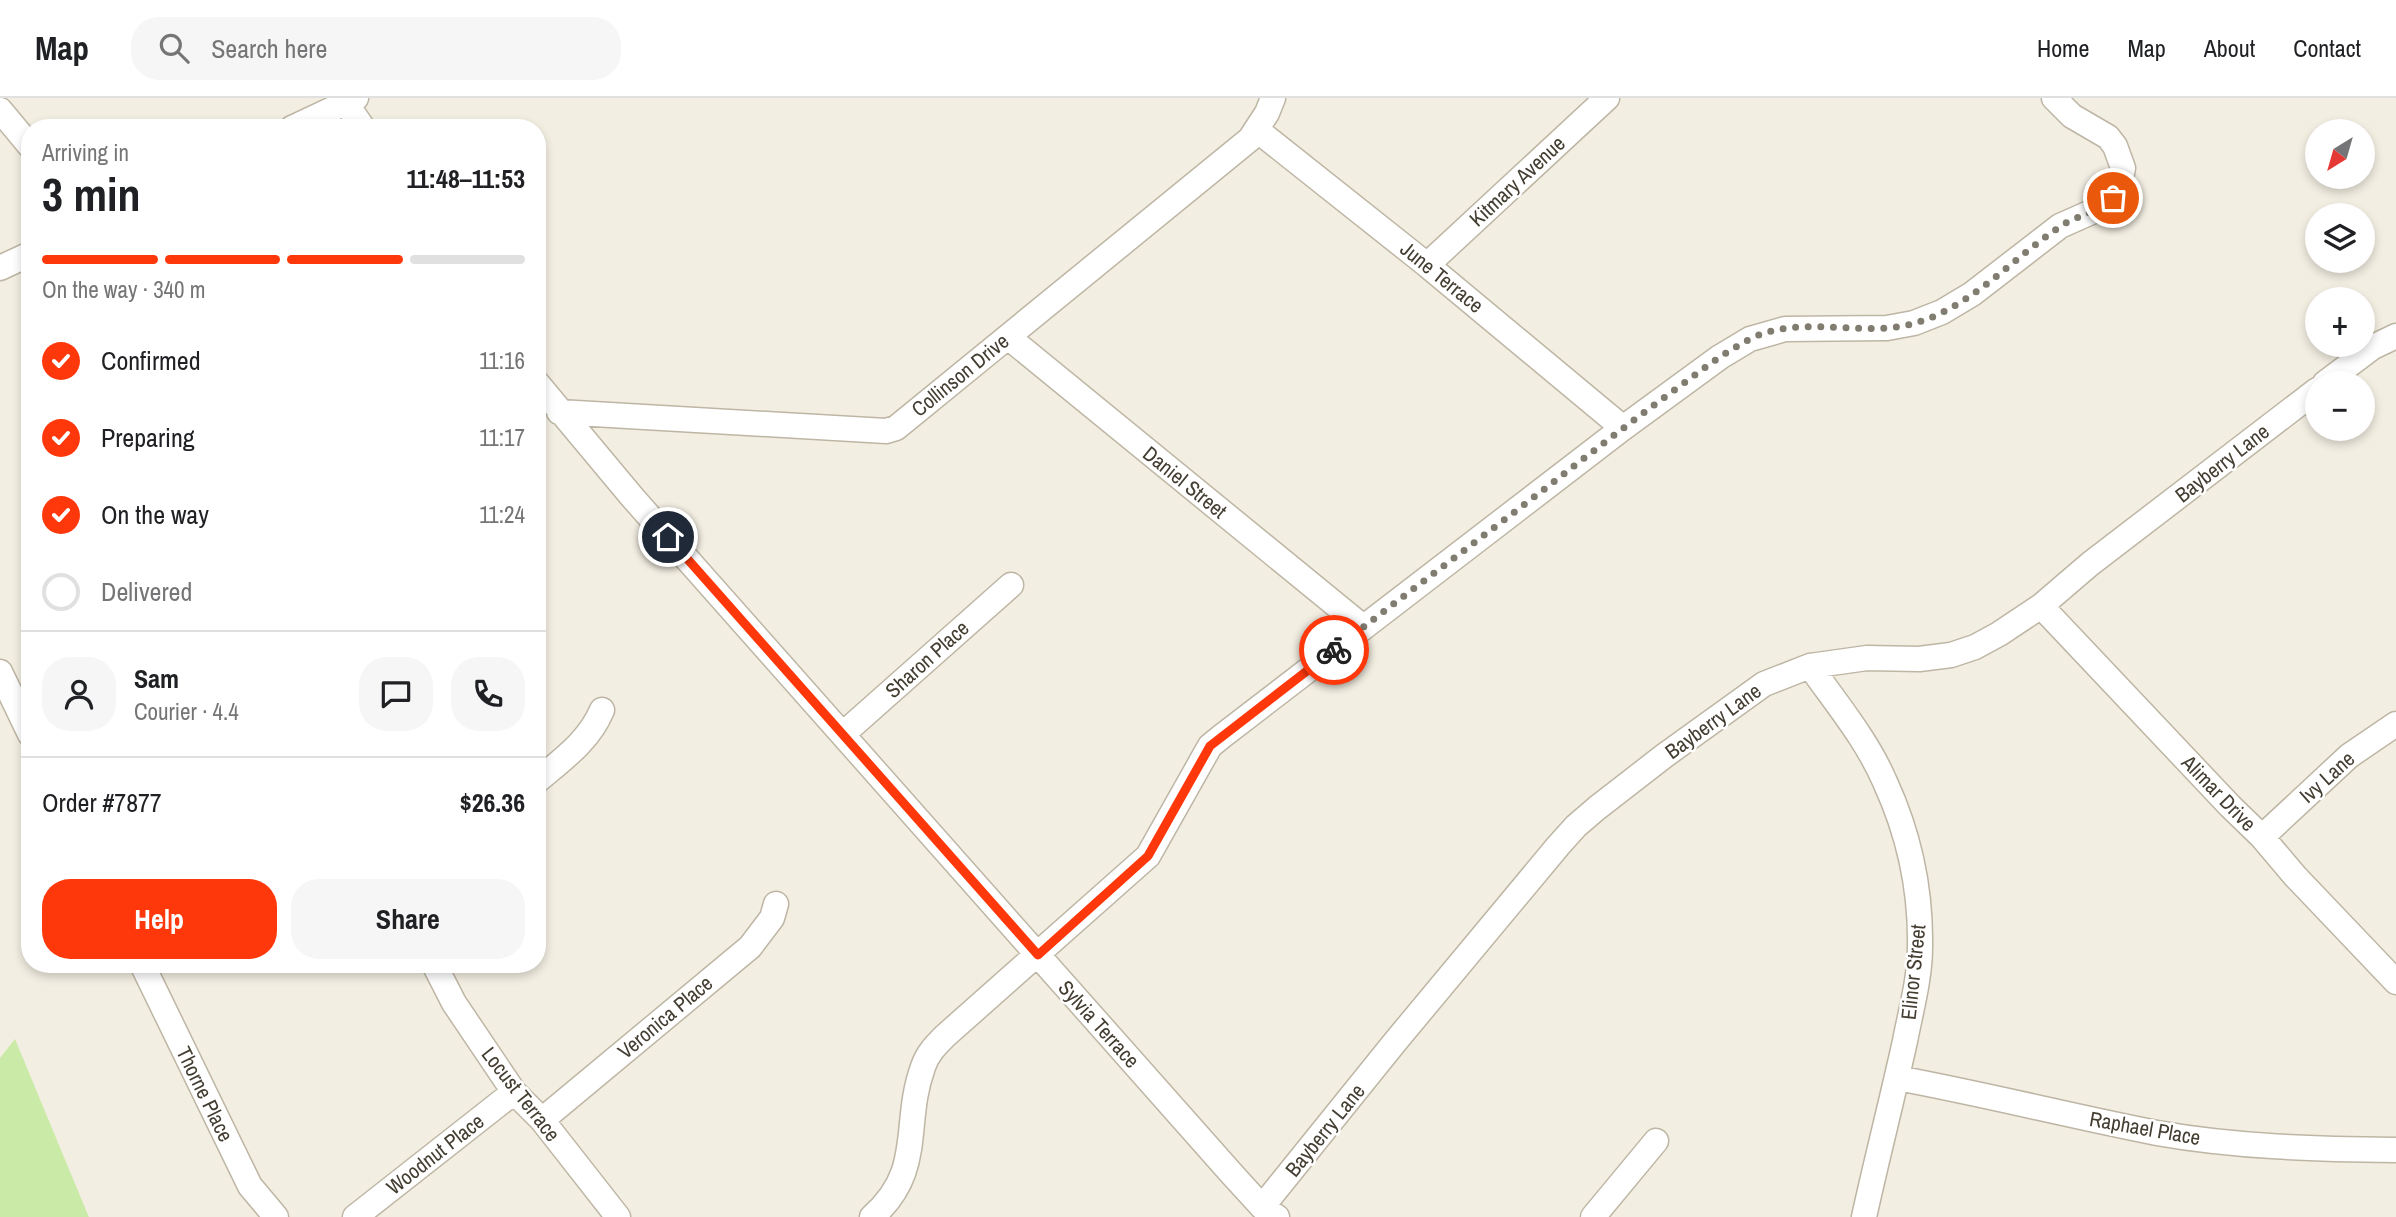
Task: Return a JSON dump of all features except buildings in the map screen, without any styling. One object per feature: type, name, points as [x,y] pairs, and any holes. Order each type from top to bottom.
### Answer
[{"type":"street","name":"Collinson Drive","points":[[559,412],[886,431],[896,428],[1250,139],[1273,98]]},
{"type":"street","name":"Kitmary Avenue","points":[[1427,265],[1608,98]]},
{"type":"street","points":[[872,1217],[889,1201],[904,1176],[917,1086],[923,1065],[930,1053],[945,1036],[1148,856],[1210,746],[1623,428],[1720,357],[1763,334],[1803,327],[1887,328],[1914,323],[1942,312],[1972,294],[2060,226],[2105,206],[2120,185],[2123,169],[2120,155],[2108,137],[2072,116],[2054,98]]},
{"type":"street","points":[[311,119],[351,100],[359,119]]},
{"type":"street","points":[[0,110],[21,135]]},
{"type":"street","name":"June Terrace","points":[[1257,130],[1427,265],[1623,428]]},
{"type":"street","points":[[0,268],[21,258]]},
{"type":"street","points":[[2341,371],[2373,347],[2396,336]]},
{"type":"street","name":"Daniel Street","points":[[1008,337],[1363,627]]},
{"type":"street","name":"Sylvia Terrace","points":[[546,395],[1038,955],[1270,1212]]},
{"type":"street","name":"Bayberry Lane","points":[[1270,1212],[1395,1042],[1576,826],[1664,756],[1764,684],[1810,666],[1867,658],[1933,659],[1975,647],[2042,606],[2090,564],[2305,399]]},
{"type":"street","name":"Sharon Place","points":[[843,734],[1011,585]]},
{"type":"street","name":"Alimar Drive","points":[[2042,606],[2230,807],[2262,836],[2295,876],[2396,982]]},
{"type":"street","name":"Elinor Street","points":[[1810,666],[1885,780],[1902,821],[1913,862],[1919,912],[1920,949],[1915,994],[1864,1217]]},
{"type":"street","points":[[0,672],[21,715]]},
{"type":"street","points":[[546,773],[582,743],[595,726],[601,710]]},
{"type":"street","name":"Ivy Lane","points":[[2262,836],[2349,755],[2396,724]]},
{"type":"street","name":"Veronica Place","points":[[542,1120],[750,947],[772,918],[776,904]]},
{"type":"street","name":"Thorne Place","points":[[146,973],[250,1186],[276,1217]]},
{"type":"street","name":"Locust Terrace","points":[[439,973],[454,1003],[514,1092],[542,1120],[618,1217]]},
{"type":"street","name":"Raphael Place","points":[[1897,1078],[2159,1133],[2250,1145],[2316,1150],[2396,1150]]},
{"type":"street","name":"Woodnut Place","points":[[355,1217],[514,1092]]},
{"type":"street","points":[[1594,1217],[1656,1140]]},
{"type":"green space","points":[[15,1039],[89,1217],[0,1217],[0,1058]]},
{"type":"way so far","points":[[1334,650],[1623,428],[1720,357],[1750,339],[1803,327],[1887,328],[1914,323],[1957,305],[2060,226],[2105,206],[2113,198]]},
{"type":"route","points":[[668,537],[1038,955],[1148,856],[1210,746],[1334,650]]}]
